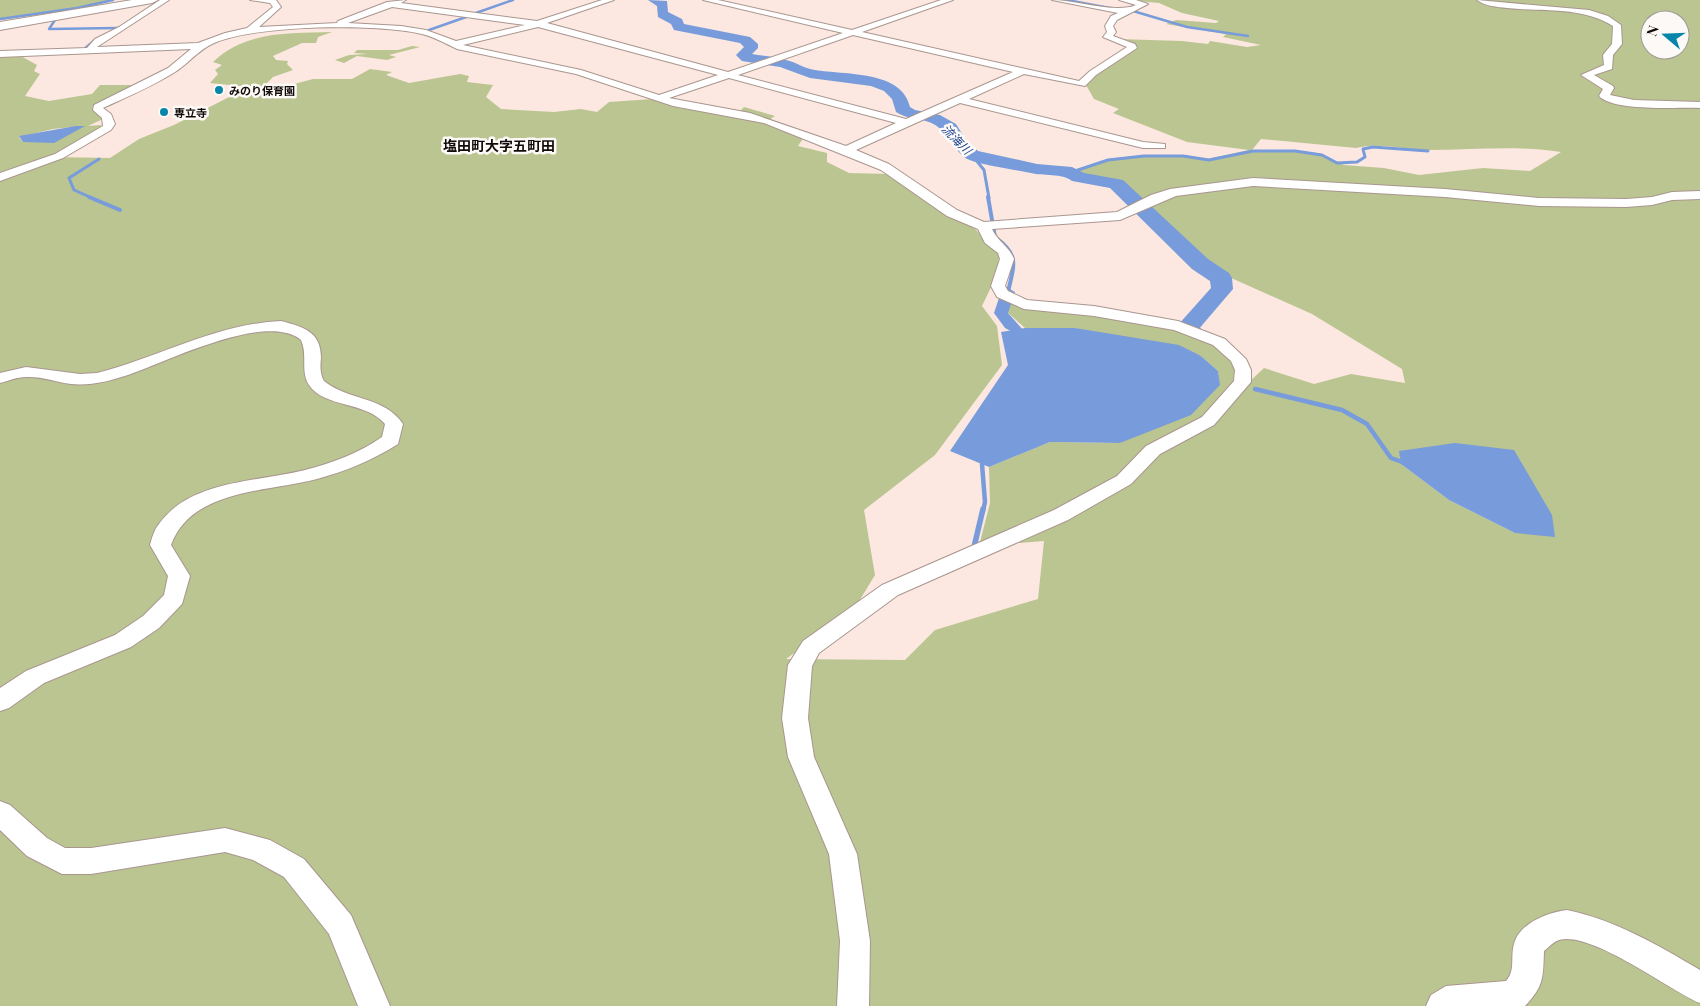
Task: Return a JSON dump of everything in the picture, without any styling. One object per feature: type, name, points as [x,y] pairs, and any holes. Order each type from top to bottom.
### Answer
[{"type":"main road","points":[[0,26],[53,19],[152,0]]},
{"type":"street","points":[[88,52],[98,41],[122,29],[165,0]]},
{"type":"street","points":[[250,30],[277,7],[272,1],[254,0]]},
{"type":"street","points":[[332,26],[402,0]]},
{"type":"street","points":[[455,44],[539,24],[610,0]]},
{"type":"street","points":[[660,98],[948,0]]},
{"type":"street","points":[[1056,0],[1126,12]]},
{"type":"street","points":[[716,1],[1081,84],[1132,48],[1132,46],[1108,37],[1112,32],[1109,26],[1114,18],[1144,4],[1123,0]]},
{"type":"street","points":[[1481,0],[1507,5],[1574,8],[1608,18],[1616,24],[1617,44],[1608,55],[1609,67],[1586,75],[1609,88],[1604,96],[1606,99],[1621,103],[1700,105]]},
{"type":"street","points":[[390,4],[539,24],[907,123]]},
{"type":"street","points":[[0,177],[59,156],[107,128],[110,124],[106,116],[98,110],[98,107],[171,70],[200,46],[220,37],[250,30],[332,26],[423,31],[455,44],[460,48],[578,72],[688,106],[753,117],[846,150],[886,167],[952,213],[975,224],[984,226],[1102,219],[1140,208],[1174,192],[1253,182],[1445,193],[1539,202],[1652,202],[1672,196],[1700,195]]},
{"type":"street","points":[[0,54],[88,52],[200,46]]},
{"type":"street","points":[[846,150],[1023,72]]},
{"type":"street","points":[[960,100],[1143,145],[1160,146]]},
{"type":"street","points":[[853,1006],[855,941],[843,854],[801,757],[795,718],[800,665],[811,647],[890,590],[1061,515],[1124,480],[1153,450],[1208,421],[1242,382],[1243,370],[1238,360],[1219,342],[1178,326],[1094,311],[1044,308],[1007,297],[998,286],[1007,259],[1004,251],[990,240],[984,226]]},
{"type":"street","points":[[0,378],[29,372],[65,378],[97,378],[125,371],[210,338],[252,328],[283,327],[300,330],[309,336],[313,347],[311,370],[314,381],[323,390],[388,414],[394,424],[391,440],[375,451],[297,478],[220,494],[189,507],[172,520],[162,533],[160,546],[179,576],[174,598],[151,622],[123,640],[35,677],[0,701]]},
{"type":"street","points":[[0,813],[37,847],[62,861],[91,861],[225,840],[260,849],[294,868],[340,924],[374,1006]]},
{"type":"street","points":[[1442,1006],[1446,1002],[1513,996],[1527,981],[1529,944],[1555,926],[1580,925],[1619,942],[1700,987]]},
{"type":"green space","points":[[0,0],[115,0],[78,9],[0,20]]},
{"type":"green space","points":[[1126,0],[1700,0],[1700,1006],[0,1006],[0,56],[19,55],[37,65],[34,71],[40,74],[25,96],[49,101],[92,94],[100,85],[140,85],[92,107],[103,119],[88,126],[101,125],[104,130],[52,157],[110,158],[139,139],[174,125],[249,87],[210,83],[218,74],[215,70],[222,65],[213,62],[239,44],[268,36],[332,32],[318,37],[316,43],[302,43],[273,56],[276,60],[288,61],[287,64],[293,70],[273,77],[266,84],[287,86],[313,79],[352,79],[370,69],[392,72],[386,75],[409,83],[460,74],[469,76],[467,82],[493,85],[486,97],[501,109],[554,112],[581,109],[597,112],[609,102],[653,99],[679,108],[735,116],[744,107],[775,116],[764,123],[804,137],[798,146],[827,153],[827,162],[849,173],[889,174],[946,214],[974,228],[1000,254],[993,283],[982,306],[997,326],[1002,365],[935,455],[864,510],[875,575],[853,611],[786,659],[905,660],[935,630],[1038,599],[1044,541],[979,546],[990,503],[989,467],[1050,442],[1120,443],[1219,385],[1218,371],[1201,356],[1075,328],[1025,328],[1005,310],[1011,303],[1039,310],[1096,313],[1176,329],[1215,344],[1237,366],[1246,385],[1264,368],[1314,384],[1351,374],[1405,383],[1402,369],[1312,314],[1229,277],[1201,261],[1121,184],[1080,176],[1075,170],[1108,159],[1144,155],[1184,155],[1207,159],[1249,150],[1187,142],[1113,113],[1119,109],[1094,99],[1086,85],[1097,73],[1138,47],[1118,39],[1182,41],[1208,44],[1210,41],[1247,47],[1261,45],[1223,37],[1226,34],[1166,24],[1176,20],[1216,23],[1219,21],[1182,13],[1159,3]],"holes":[[[84,126],[23,142],[19,137],[53,129]],[[1261,139],[1356,148],[1365,146],[1420,150],[1512,148],[1561,152],[1530,171],[1483,168],[1419,175],[1384,168],[1344,165],[1322,154],[1293,150],[1252,150]],[[1401,464],[1515,533],[1449,500]]]},
{"type":"green space","points":[[412,46],[420,47],[389,55],[396,57],[387,60],[357,56],[344,63],[335,60],[349,55],[368,54],[354,53],[357,50],[398,50]]},
{"type":"water","points":[[85,126],[54,143],[23,142],[19,136]]},
{"type":"water","points":[[1025,328],[1075,328],[1179,345],[1201,356],[1218,371],[1220,385],[1191,415],[1120,443],[1050,442],[989,467],[950,451],[1008,365],[1001,332]]},
{"type":"water","points":[[1455,443],[1514,450],[1552,515],[1555,537],[1515,533],[1449,500],[1401,464],[1399,451]]},
{"type":"waterway","points":[[0,19],[77,8],[113,0]]},
{"type":"waterway","points":[[473,14],[513,0]]},
{"type":"waterway","name":"流海川","points":[[654,0],[663,4],[662,14],[677,22],[679,27],[704,30],[745,40],[751,44],[751,48],[743,55],[747,58],[783,63],[810,74],[874,82],[889,88],[900,98],[902,109],[910,114],[934,118],[950,128],[959,143],[972,155],[1037,169],[1072,172],[1078,177],[1116,184],[1200,264],[1221,278],[1222,289],[1190,325]]},
{"type":"waterway","points":[[1067,0],[1115,9]]},
{"type":"waterway","points":[[1133,11],[1187,27],[1248,36]]},
{"type":"waterway","points":[[429,30],[469,16]]},
{"type":"waterway","points":[[55,20],[49,29],[118,28]]},
{"type":"waterway","points":[[83,50],[96,39]]},
{"type":"waterway","points":[[1072,172],[1108,160],[1144,156],[1183,156],[1209,160],[1253,151],[1295,151],[1322,155],[1337,163],[1357,162],[1365,157],[1363,149],[1373,147],[1428,151]]},
{"type":"waterway","points":[[972,155],[984,170],[989,198]]},
{"type":"waterway","points":[[92,198],[74,190],[69,178],[99,159]]},
{"type":"waterway","points":[[89,197],[120,210]]},
{"type":"waterway","points":[[988,197],[995,237],[1003,243],[1012,255],[1013,267],[1008,292]]},
{"type":"waterway","points":[[1008,292],[1002,305],[1001,313],[1016,330]]},
{"type":"waterway","points":[[1190,325],[1199,329]]},
{"type":"waterway","points":[[1255,389],[1342,410],[1367,424],[1391,458],[1405,463]]},
{"type":"waterway","points":[[983,511],[985,502],[982,464],[985,461]]},
{"type":"waterway","points":[[974,547],[983,509]]},
{"type":"place","name":"みのり保育園","points":[[219,90]]},
{"type":"place","name":"専立寺","points":[[164,112]]},
{"type":"district","name":"塩田町大字五町田","points":[[499,145]]}]
